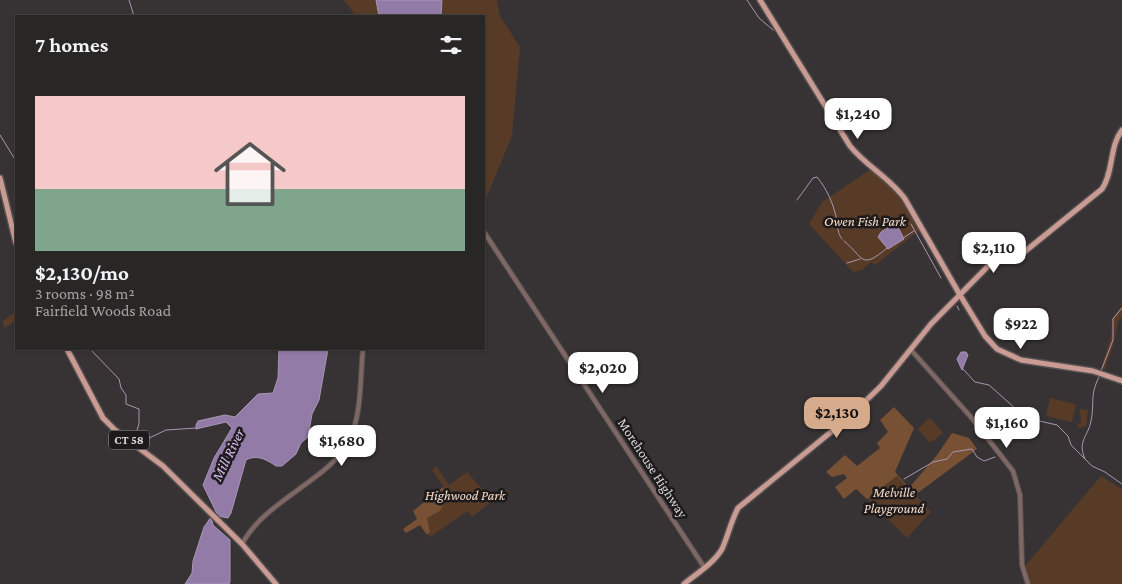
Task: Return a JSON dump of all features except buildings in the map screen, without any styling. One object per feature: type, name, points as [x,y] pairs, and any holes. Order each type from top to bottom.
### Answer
[{"type":"main road","points":[[760,0],[850,146],[863,161],[894,186],[905,199],[988,340],[1004,354],[1024,361],[1100,373],[1122,381]]},
{"type":"main road","points":[[684,584],[722,550],[730,523],[738,508],[848,418],[881,386],[931,324],[1004,250],[1015,257],[1036,244],[1102,189],[1107,180],[1116,139],[1122,130]]},
{"type":"main road","points":[[0,178],[15,239]]},
{"type":"main road","name":"CT 58","points":[[68,350],[103,418],[115,430],[163,466],[242,544],[276,584]]},
{"type":"street","name":"Morehouse Highway","points":[[485,234],[704,568]]},
{"type":"street","points":[[242,544],[259,522],[276,506],[336,460],[350,440],[357,410],[363,350]]},
{"type":"street","points":[[911,350],[970,416],[1015,477],[1020,494],[1022,565],[1028,584]]},
{"type":"green space","points":[[344,0],[497,0],[500,16],[520,47],[512,136],[485,201],[485,15],[355,15]]},
{"type":"green space","name":"Owen Fish Park","points":[[871,169],[898,193],[920,230],[875,265],[871,262],[862,270],[853,272],[809,224],[822,202]]},
{"type":"green space","points":[[1122,305],[1122,316],[1118,322],[1114,343],[1105,369],[1101,368],[1111,336],[1112,318]]},
{"type":"green space","points":[[15,312],[15,321],[5,328],[2,322]]},
{"type":"green space","points":[[1050,398],[1076,404],[1072,422],[1046,416]]},
{"type":"green space","points":[[1080,409],[1088,410],[1086,426],[1079,428],[1077,425],[1081,423]]},
{"type":"green space","points":[[928,419],[932,420],[943,433],[930,443],[918,429]]},
{"type":"green space","name":"Highwood Park","points":[[436,466],[449,485],[467,472],[490,498],[510,492],[491,502],[472,517],[468,511],[430,537],[415,512],[446,490],[432,470]]},
{"type":"green space","name":"Melville Playground","points":[[895,472],[931,512],[907,538],[867,499]]},
{"type":"green space","points":[[1101,476],[1122,489],[1122,584],[1031,584],[1025,566]]},
{"type":"shaded area","points":[[894,407],[914,428],[895,472],[909,488],[937,455],[952,433],[969,438],[977,449],[915,495],[897,476],[867,499],[856,489],[844,499],[835,487],[847,478],[844,474],[832,477],[826,472],[845,455],[857,466],[880,448],[877,443],[888,432],[880,420]]},
{"type":"shaded area","points":[[443,487],[449,494],[440,511],[427,518],[430,532],[427,535],[420,525],[406,533],[403,529],[417,519],[413,511]]},
{"type":"water","points":[[376,0],[442,0],[441,15],[379,15]]},
{"type":"water","points":[[892,225],[897,225],[904,239],[888,249],[878,237],[881,232]]},
{"type":"water","name":"Mill River","points":[[279,350],[328,350],[319,400],[312,414],[308,437],[301,443],[296,454],[282,466],[276,466],[258,458],[246,460],[231,513],[228,518],[218,516],[203,485],[214,458],[232,428],[226,422],[196,429],[196,425],[198,421],[225,415],[235,417],[258,394],[273,393],[278,378]]},
{"type":"water","points":[[961,352],[966,352],[968,355],[962,370],[957,359]]},
{"type":"water","points":[[211,517],[213,525],[230,540],[230,582],[229,584],[185,584],[192,573],[193,561],[204,527]]},
{"type":"waterway","points":[[129,0],[134,15]]},
{"type":"waterway","points":[[747,0],[759,18],[773,30]]},
{"type":"waterway","points":[[0,135],[15,159]]},
{"type":"waterway","points":[[797,200],[813,178],[817,177],[832,203],[838,232],[842,239]]},
{"type":"waterway","points":[[911,224],[941,278]]},
{"type":"waterway","points":[[903,238],[914,231]]},
{"type":"waterway","points":[[844,241],[859,256],[867,260],[872,259],[887,248]]},
{"type":"waterway","points":[[847,263],[860,259]]},
{"type":"waterway","points":[[957,306],[959,310]]},
{"type":"waterway","points":[[1101,371],[1113,340],[1113,319],[1122,308]]},
{"type":"waterway","points":[[91,350],[119,379],[121,388],[126,395],[126,404],[139,409],[139,424],[136,433],[141,439],[145,440],[166,430],[196,428]]},
{"type":"waterway","points":[[963,369],[975,382],[989,385],[1026,418],[1057,425],[1068,436],[1071,445],[1092,466],[1105,472],[1122,484]]},
{"type":"waterway","points":[[1085,459],[1082,448],[1090,426],[1093,394],[1100,375]]},
{"type":"waterway","points":[[904,479],[933,462],[947,459],[953,452],[972,449],[977,457],[984,461],[995,457]]}]
